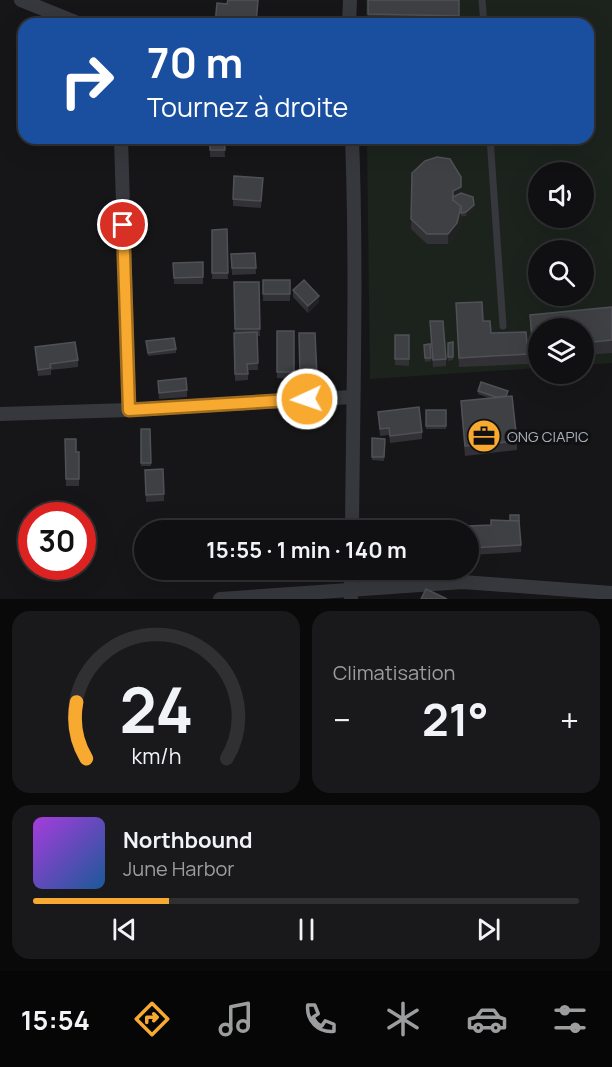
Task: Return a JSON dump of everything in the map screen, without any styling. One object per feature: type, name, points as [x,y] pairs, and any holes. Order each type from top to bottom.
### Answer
[{"type":"street","points":[[21,0],[65,18]]},
{"type":"street","points":[[350,0],[350,18]]},
{"type":"street","points":[[121,144],[129,410]]},
{"type":"street","points":[[352,144],[356,305],[352,397],[352,520]]},
{"type":"street","points":[[0,414],[129,410],[352,397]]},
{"type":"street","points":[[220,599],[351,594],[463,582],[612,593]]},
{"type":"lane","points":[[482,0],[484,18]]},
{"type":"lane","points":[[490,144],[503,326]]},
{"type":"shaded area","points":[[366,0],[612,0],[612,363],[594,364],[594,318],[528,318],[528,369],[370,379],[367,144],[594,144],[594,18],[366,18]]},
{"type":"building","points":[[228,0],[258,0],[256,18],[216,18],[217,3],[227,4]]},
{"type":"building","points":[[368,0],[459,0],[459,16],[368,14]]},
{"type":"building","points":[[210,144],[224,144],[225,150],[210,150]]},
{"type":"building","points":[[437,157],[450,159],[461,177],[461,187],[453,191],[453,200],[461,206],[457,223],[448,234],[427,234],[411,219],[412,173],[425,161]]},
{"type":"building","points":[[234,176],[263,178],[261,201],[233,199]]},
{"type":"building","points":[[461,193],[473,197],[474,205],[461,213],[461,206],[453,200],[453,197]]},
{"type":"building","points":[[227,229],[228,273],[212,273],[212,230]]},
{"type":"building","points":[[255,253],[256,268],[232,268],[231,254]]},
{"type":"building","points":[[203,262],[203,277],[174,278],[173,263]]},
{"type":"building","points":[[263,280],[290,280],[290,294],[263,294]]},
{"type":"building","points":[[304,280],[319,296],[308,306],[293,290]]},
{"type":"building","points":[[234,282],[259,282],[260,329],[235,329]]},
{"type":"building","points":[[482,302],[483,321],[490,321],[491,333],[526,332],[528,354],[459,358],[456,303]]},
{"type":"building","points":[[612,307],[612,340],[594,342],[594,318],[530,318],[530,315]]},
{"type":"building","points":[[430,321],[443,321],[446,359],[433,360]]},
{"type":"building","points":[[277,331],[294,331],[294,372],[277,372]]},
{"type":"building","points":[[257,332],[258,363],[247,364],[248,374],[235,374],[234,333]]},
{"type":"building","points":[[299,333],[315,333],[317,376],[300,376]]},
{"type":"building","points":[[395,335],[409,335],[409,359],[395,359]]},
{"type":"building","points":[[174,338],[176,349],[148,353],[146,341]]},
{"type":"building","points":[[75,342],[78,360],[50,364],[51,368],[38,370],[35,347]]},
{"type":"building","points":[[453,342],[453,357],[448,357],[448,343]]},
{"type":"building","points":[[430,344],[431,358],[425,358],[424,345]]},
{"type":"building","points":[[186,378],[187,390],[159,393],[158,381]]},
{"type":"building","points":[[481,382],[508,391],[506,396],[496,397],[478,391]]},
{"type":"building","points":[[512,396],[517,441],[465,446],[461,401]]},
{"type":"building","points":[[419,407],[422,432],[390,436],[389,428],[380,429],[378,412]]},
{"type":"building","points":[[426,410],[446,410],[446,426],[426,426]]},
{"type":"building","points":[[141,429],[150,429],[151,463],[141,463]]},
{"type":"building","points":[[372,438],[385,439],[384,457],[372,457]]},
{"type":"building","points":[[65,439],[76,439],[76,452],[79,452],[79,479],[66,479]]},
{"type":"building","points":[[163,469],[164,494],[146,495],[145,470]]},
{"type":"building","points":[[510,515],[519,515],[519,521],[510,521]]},
{"type":"building","points":[[491,520],[519,521],[521,545],[479,547],[479,526],[491,525]]},
{"type":"building","points":[[426,589],[447,599],[421,599]]},
{"type":"place","name":"ONG CIAPIC","points":[[484,436]]},
{"type":"route","points":[[123,225],[129,410],[307,399]]}]
